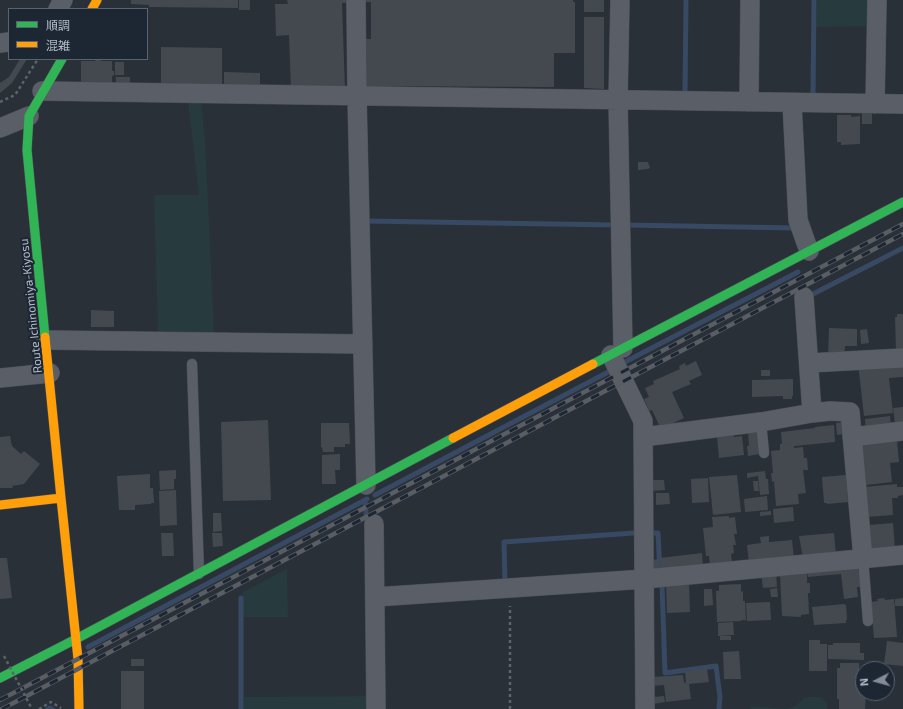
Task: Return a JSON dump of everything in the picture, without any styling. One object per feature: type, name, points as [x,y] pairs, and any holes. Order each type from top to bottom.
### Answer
[{"type":"street","points":[[620,0],[617,351],[643,421],[645,709]]},
{"type":"street","points":[[749,102],[750,0]]},
{"type":"street","points":[[875,104],[878,0]]},
{"type":"street","points":[[356,2],[366,484]]},
{"type":"street","name":"Route Ichinomiya-Kiyosu","points":[[61,60],[42,91],[29,116],[27,150],[79,669],[79,709]]},
{"type":"street","points":[[42,91],[903,104]]},
{"type":"street","points":[[792,103],[798,220],[809,251]]},
{"type":"street","points":[[0,128],[29,116]]},
{"type":"street","points":[[0,678],[199,574],[617,351],[903,202]]},
{"type":"street","points":[[804,297],[812,413]]},
{"type":"street","points":[[46,340],[363,344]]},
{"type":"street","points":[[809,363],[903,358]]},
{"type":"street","points":[[0,378],[50,373]]},
{"type":"street","points":[[643,437],[761,422],[812,413],[830,411],[850,412],[863,558]]},
{"type":"street","points":[[852,437],[903,431]]},
{"type":"street","points":[[0,505],[61,498]]},
{"type":"street","points":[[374,524],[376,709]]},
{"type":"street","points":[[375,597],[645,580],[903,555]]},
{"type":"lane","points":[[192,364],[199,574]]},
{"type":"lane","points":[[761,422],[764,453]]},
{"type":"lane","points":[[863,558],[868,621]]},
{"type":"path","points":[[0,102],[15,95],[37,60]]},
{"type":"path","points":[[510,588],[510,709]]},
{"type":"path","points":[[4,656],[32,709]]},
{"type":"path","points":[[39,709],[51,702],[63,709]]},
{"type":"green space","points":[[817,0],[873,0],[873,26],[816,27]]},
{"type":"green space","points":[[188,101],[201,101],[205,139],[214,333],[158,332],[154,195],[199,195]]},
{"type":"green space","points":[[287,569],[288,617],[243,617],[243,592]]},
{"type":"green space","points":[[367,696],[367,709],[244,709],[244,697]]},
{"type":"green space","points":[[809,697],[820,697],[827,703],[827,709],[785,709],[796,706],[803,699]]},
{"type":"green space","points":[[753,706],[785,709],[750,709]]},
{"type":"building","points":[[131,0],[238,0],[238,8],[149,7],[149,5],[131,4]]},
{"type":"building","points":[[239,0],[250,0],[250,10],[239,10]]},
{"type":"building","points":[[287,0],[573,0],[573,2],[575,2],[575,53],[554,53],[554,87],[362,86],[362,39],[371,39],[371,2],[342,3],[345,90],[291,89],[289,35],[276,36],[275,4],[288,4]]},
{"type":"building","points":[[584,0],[604,0],[604,12],[584,12]]},
{"type":"building","points":[[584,17],[604,17],[604,89],[584,88]]},
{"type":"building","points":[[161,47],[222,48],[222,86],[161,86]]},
{"type":"building","points":[[19,60],[26,60],[12,83],[0,93],[0,83],[9,77]]},
{"type":"building","points":[[81,61],[112,61],[112,71],[114,71],[114,75],[112,76],[112,85],[81,85]]},
{"type":"building","points":[[115,62],[124,62],[124,75],[115,75]]},
{"type":"building","points":[[224,72],[260,73],[260,86],[224,86]]},
{"type":"building","points":[[116,77],[130,77],[130,85],[116,84]]},
{"type":"building","points":[[862,112],[872,112],[872,124],[862,124]]},
{"type":"building","points":[[837,115],[851,115],[851,117],[860,116],[860,144],[841,145],[841,142],[837,142]]},
{"type":"building","points":[[638,162],[648,162],[650,168],[638,170]]},
{"type":"building","points":[[91,310],[114,311],[114,327],[91,327]]},
{"type":"building","points":[[897,314],[903,314],[903,351],[896,351],[895,317],[897,317]]},
{"type":"building","points":[[829,328],[857,329],[857,346],[845,346],[844,357],[828,357]]},
{"type":"building","points":[[867,329],[869,343],[861,344],[860,330]]},
{"type":"building","points":[[696,361],[702,375],[689,381],[691,384],[672,392],[684,418],[661,429],[652,410],[649,411],[644,399],[649,397],[645,388],[654,384],[653,381],[680,369],[679,366],[685,363],[686,366]]},
{"type":"building","points":[[903,363],[903,377],[889,378],[893,413],[864,416],[858,364]]},
{"type":"building","points":[[761,370],[770,370],[770,376],[761,376]]},
{"type":"building","points":[[793,379],[792,399],[783,399],[783,396],[752,397],[752,380]]},
{"type":"building","points":[[903,407],[903,423],[895,424],[893,408]]},
{"type":"building","points":[[890,416],[891,428],[866,430],[865,419]]},
{"type":"building","points":[[268,420],[271,500],[223,501],[221,422]]},
{"type":"building","points":[[846,422],[847,434],[837,435],[836,423]]},
{"type":"building","points":[[321,423],[349,423],[350,444],[345,444],[345,447],[334,447],[334,452],[323,452],[321,447]]},
{"type":"building","points":[[834,425],[835,442],[794,446],[794,448],[803,447],[804,458],[807,458],[808,470],[803,470],[806,493],[798,494],[799,504],[776,506],[774,481],[772,482],[771,473],[773,473],[771,451],[780,450],[780,444],[782,444],[781,432]]},
{"type":"building","points":[[757,429],[760,454],[748,456],[748,430]]},
{"type":"building","points":[[733,432],[734,437],[742,436],[744,455],[719,458],[717,437]]},
{"type":"building","points":[[10,436],[12,446],[21,454],[24,451],[40,464],[24,484],[12,486],[13,488],[0,488],[0,437]]},
{"type":"building","points":[[897,441],[899,462],[890,463],[892,482],[866,485],[862,445]]},
{"type":"building","points":[[340,454],[340,470],[335,470],[336,484],[322,484],[322,455]]},
{"type":"building","points":[[176,470],[174,489],[160,490],[159,471]]},
{"type":"building","points":[[765,471],[766,479],[768,479],[769,494],[760,495],[758,476],[747,478],[747,473]]},
{"type":"building","points":[[150,474],[150,488],[153,488],[154,503],[135,505],[135,510],[119,510],[117,476]]},
{"type":"building","points":[[737,475],[741,512],[713,515],[709,477]]},
{"type":"building","points":[[846,475],[848,502],[824,503],[822,477]]},
{"type":"building","points":[[708,478],[709,502],[692,503],[691,479]]},
{"type":"building","points":[[652,480],[664,480],[665,490],[652,491]]},
{"type":"building","points":[[753,481],[758,481],[759,491],[754,491]]},
{"type":"building","points":[[897,484],[897,487],[903,487],[903,495],[898,496],[898,498],[892,498],[893,515],[866,517],[864,487]]},
{"type":"building","points":[[176,490],[177,525],[160,526],[159,491]]},
{"type":"building","points":[[656,493],[669,493],[670,504],[656,505]]},
{"type":"building","points":[[767,496],[768,510],[745,512],[744,499]]},
{"type":"building","points":[[793,507],[794,521],[774,523],[773,509]]},
{"type":"building","points":[[771,511],[771,515],[760,516],[760,512]]},
{"type":"building","points":[[213,513],[221,513],[222,531],[213,532]]},
{"type":"building","points":[[729,516],[729,518],[735,517],[737,534],[734,534],[736,545],[733,545],[734,553],[731,554],[732,563],[710,566],[709,556],[706,556],[703,528],[713,527],[712,517]]},
{"type":"building","points":[[893,523],[895,549],[871,550],[869,525]]},
{"type":"building","points":[[161,533],[173,533],[174,556],[162,556]]},
{"type":"building","points":[[212,533],[222,533],[223,546],[213,547]]},
{"type":"building","points":[[834,533],[836,555],[803,558],[799,536]]},
{"type":"building","points":[[769,536],[769,542],[792,540],[794,558],[749,563],[747,545],[761,543],[760,537]]},
{"type":"building","points":[[702,553],[703,568],[662,573],[660,558]]},
{"type":"building","points":[[0,558],[7,558],[12,598],[0,599]]},
{"type":"building","points":[[658,559],[659,571],[653,571],[652,560]]},
{"type":"building","points":[[858,565],[861,587],[857,587],[858,597],[844,599],[841,574],[808,577],[807,569]]},
{"type":"building","points":[[807,568],[807,583],[810,583],[810,593],[808,593],[809,614],[801,615],[801,617],[782,616],[780,574]]},
{"type":"building","points":[[776,572],[777,587],[763,588],[761,573]]},
{"type":"building","points":[[689,582],[690,612],[667,613],[666,584]]},
{"type":"building","points":[[741,584],[743,601],[745,601],[746,620],[717,622],[716,591],[719,591],[719,585]]},
{"type":"building","points":[[777,588],[778,597],[771,597],[770,589]]},
{"type":"building","points":[[704,589],[712,589],[713,605],[704,606]]},
{"type":"building","points":[[884,598],[885,600],[894,599],[897,637],[874,638],[871,602]]},
{"type":"building","points":[[903,598],[903,606],[895,606],[895,599]]},
{"type":"building","points":[[770,602],[771,620],[747,621],[746,603]]},
{"type":"building","points":[[846,605],[846,623],[814,625],[812,607]]},
{"type":"building","points":[[733,622],[734,635],[718,636],[718,623]]},
{"type":"building","points":[[720,636],[731,636],[731,640],[720,640]]},
{"type":"building","points":[[809,640],[820,640],[820,644],[827,644],[827,671],[809,671]]},
{"type":"building","points":[[887,641],[903,643],[903,666],[895,665],[895,661],[884,661]]},
{"type":"building","points":[[833,643],[860,643],[860,653],[864,653],[864,660],[828,659],[828,645],[833,645]]},
{"type":"building","points":[[739,651],[741,679],[724,679],[723,652]]},
{"type":"building","points":[[131,659],[144,659],[144,666],[131,666]]},
{"type":"building","points":[[840,663],[855,663],[855,701],[866,701],[865,709],[839,709],[839,699],[837,699],[837,668],[840,668]]},
{"type":"building","points":[[707,669],[709,682],[689,684],[691,699],[666,702],[664,685],[652,686],[651,677],[683,675],[684,683],[685,682],[686,685],[685,671]]},
{"type":"building","points":[[121,671],[144,671],[144,709],[121,709]]},
{"type":"building","points":[[664,696],[665,702],[653,704],[653,697]]},
{"type":"waterway","points":[[685,94],[686,0]]},
{"type":"waterway","points":[[813,96],[814,0]]},
{"type":"waterway","points":[[365,221],[616,225]]},
{"type":"waterway","points":[[625,225],[796,228]]},
{"type":"waterway","points":[[811,298],[811,295],[903,248]]},
{"type":"waterway","points":[[623,363],[798,272]]},
{"type":"waterway","points":[[375,495],[612,370]]},
{"type":"waterway","points":[[88,647],[367,499]]},
{"type":"waterway","points":[[365,501],[367,524]]},
{"type":"waterway","points":[[501,582],[505,582],[504,542],[634,533]]},
{"type":"waterway","points":[[652,533],[658,533],[660,572]]},
{"type":"waterway","points":[[662,584],[665,673],[716,666],[720,697],[719,709]]},
{"type":"waterway","points":[[241,598],[241,709]]},
{"type":"waterway","points":[[48,709],[52,709]]},
{"type":"railway","points":[[0,700],[903,224]]},
{"type":"railway","points":[[2,709],[903,234]]},
{"type":"traffic: fast","points":[[45,337],[27,150],[29,116],[61,60]]},
{"type":"traffic: fast","points":[[593,364],[903,202]]},
{"type":"traffic: fast","points":[[0,678],[453,438]]},
{"type":"traffic: slow","points":[[93,8],[97,0]]},
{"type":"traffic: slow","points":[[0,505],[61,498],[45,337]]},
{"type":"traffic: slow","points":[[453,438],[593,364]]},
{"type":"traffic: slow","points":[[61,498],[78,659],[79,709]]}]
